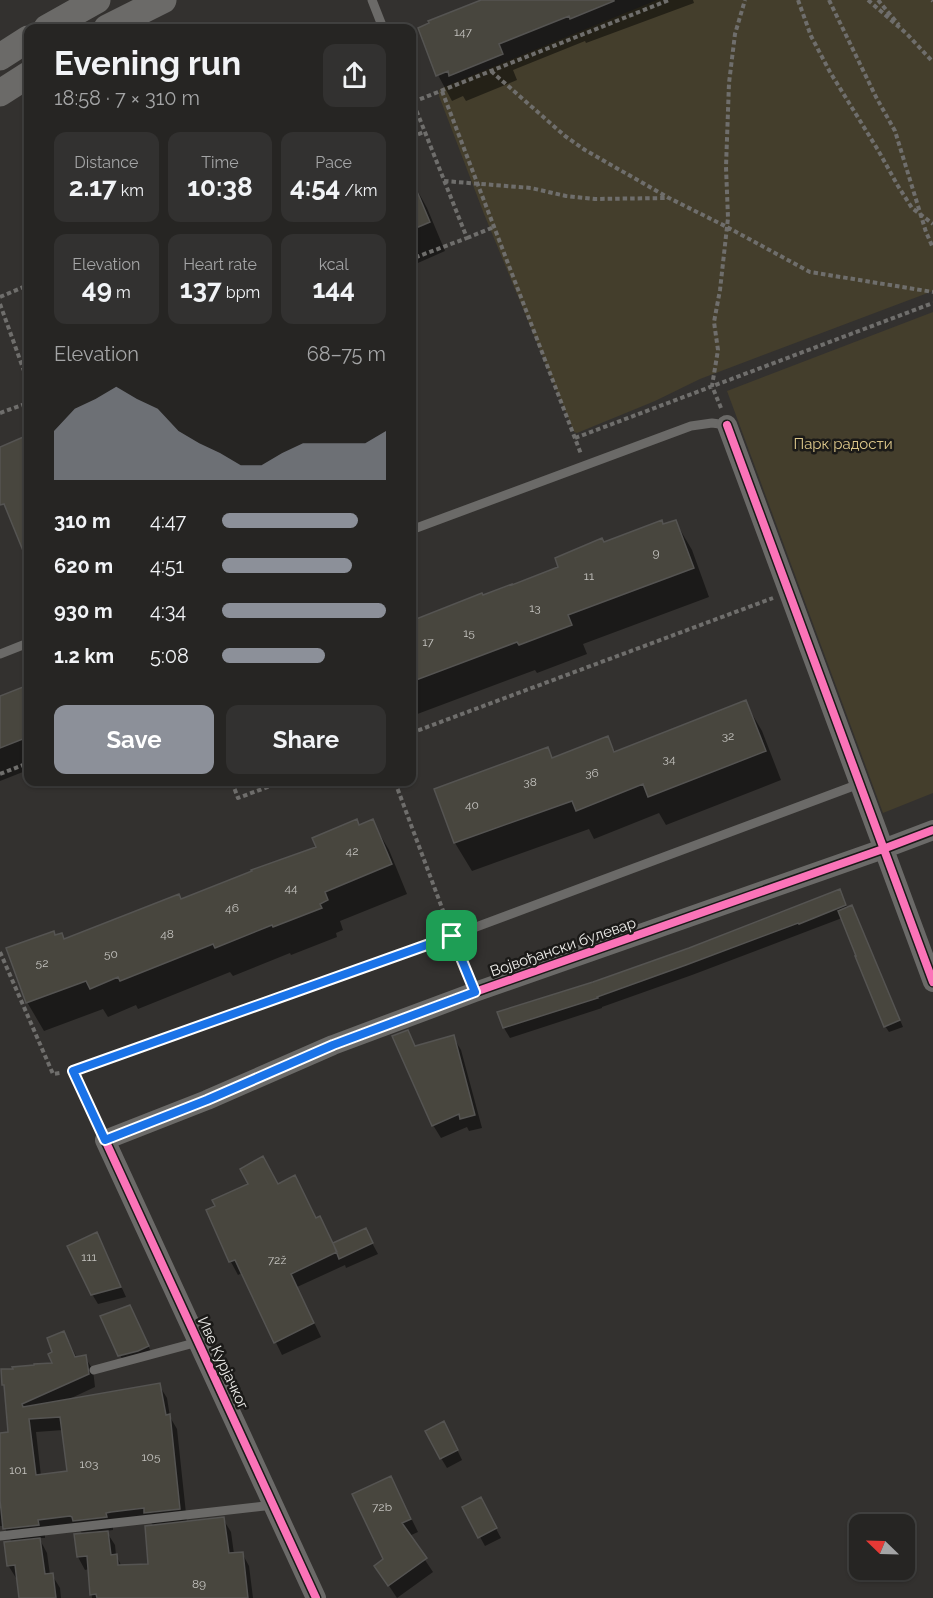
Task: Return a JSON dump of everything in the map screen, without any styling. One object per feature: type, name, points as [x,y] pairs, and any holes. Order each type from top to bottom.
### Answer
[{"type":"main road","points":[[54,24],[97,0]]},
{"type":"main road","points":[[114,24],[163,0]]},
{"type":"main road","points":[[0,57],[24,42]]},
{"type":"main road","points":[[0,93],[24,78]]},
{"type":"street","points":[[727,425],[933,982]]},
{"type":"street","name":"Војвођански булевар","points":[[105,1140],[207,1100],[333,1045],[475,992],[933,830]]},
{"type":"street","name":"Иве Курјачког","points":[[105,1140],[315,1598]]},
{"type":"lane","points":[[372,0],[381,24]]},
{"type":"lane","points":[[416,528],[691,426],[712,423],[727,425]]},
{"type":"lane","points":[[0,654],[24,645]]},
{"type":"lane","points":[[105,1140],[73,1071],[452,936],[859,784]]},
{"type":"lane","points":[[452,936],[475,992]]},
{"type":"lane","points":[[94,1370],[198,1342]]},
{"type":"lane","points":[[0,1536],[273,1505]]},
{"type":"path","points":[[416,101],[669,0]]},
{"type":"path","points":[[727,425],[712,386],[718,350],[714,322],[727,227],[726,167],[729,83],[735,34],[745,0]]},
{"type":"path","points":[[798,0],[811,36],[830,72],[912,208],[933,224]]},
{"type":"path","points":[[830,0],[876,97],[895,131],[933,248]]},
{"type":"path","points":[[868,0],[907,34]]},
{"type":"path","points":[[878,0],[933,62]]},
{"type":"path","points":[[491,71],[565,136],[636,180],[810,272],[933,292]]},
{"type":"path","points":[[442,91],[585,466]]},
{"type":"path","points":[[416,110],[467,238]]},
{"type":"path","points":[[416,135],[424,132]]},
{"type":"path","points":[[444,182],[531,188],[566,196],[595,199],[669,198]]},
{"type":"path","points":[[416,257],[494,227]]},
{"type":"path","points":[[0,297],[24,287]]},
{"type":"path","points":[[574,438],[933,303]]},
{"type":"path","points":[[0,304],[24,371]]},
{"type":"path","points":[[0,413],[24,404]]},
{"type":"path","points":[[416,731],[788,593]]},
{"type":"path","points":[[0,774],[24,765]]},
{"type":"path","points":[[234,786],[238,798],[270,786]]},
{"type":"path","points":[[396,786],[452,936]]},
{"type":"path","points":[[0,952],[53,1074],[73,1071]]},
{"type":"green space","points":[[657,0],[933,0],[933,291],[700,379],[655,401],[577,433],[574,432],[484,214],[439,96],[439,90]]},
{"type":"green space","name":"Парк радости","points":[[933,312],[933,793],[883,813],[727,391]]},
{"type":"building","points":[[481,0],[614,1],[499,44],[503,54],[449,76],[448,71],[436,76],[418,28],[429,23],[428,21]]},
{"type":"building","points":[[416,189],[430,222],[416,228]]},
{"type":"building","points":[[24,437],[24,553],[4,504],[0,505],[0,447]]},
{"type":"building","points":[[662,520],[663,524],[676,520],[694,568],[568,615],[572,625],[519,645],[517,642],[416,680],[416,619],[558,567],[555,558],[602,538],[604,542]]},
{"type":"building","points":[[24,687],[24,739],[0,748],[0,696]]},
{"type":"building","points":[[746,700],[766,751],[648,797],[643,784],[576,811],[572,801],[454,843],[434,789],[548,747],[552,758],[608,736],[614,752]]},
{"type":"building","points":[[357,819],[359,825],[373,819],[392,864],[325,892],[328,900],[320,904],[322,908],[215,948],[213,944],[120,981],[118,977],[90,989],[86,981],[26,1003],[6,948],[54,931],[55,935],[62,933],[64,939],[179,894],[181,899],[251,870],[316,847],[312,838]]},
{"type":"building","points":[[840,889],[846,905],[598,998],[503,1028],[497,1012],[593,982],[689,948]]},
{"type":"building","points":[[852,905],[900,1020],[884,1027],[838,911]]},
{"type":"building","points":[[408,1030],[415,1046],[454,1035],[475,1115],[460,1119],[459,1114],[432,1126],[392,1036]]},
{"type":"building","points":[[263,1156],[278,1184],[295,1175],[316,1218],[320,1216],[337,1252],[291,1274],[314,1323],[274,1343],[235,1260],[229,1262],[206,1210],[215,1206],[212,1200],[248,1184],[240,1169]]},
{"type":"building","points":[[366,1228],[373,1243],[339,1259],[333,1243]]},
{"type":"building","points":[[97,1232],[121,1287],[91,1295],[67,1246]]},
{"type":"building","points":[[130,1305],[149,1346],[118,1356],[100,1316]]},
{"type":"building","points":[[64,1331],[75,1357],[86,1355],[89,1374],[22,1404],[23,1407],[160,1383],[166,1415],[170,1414],[180,1509],[144,1513],[144,1508],[106,1513],[107,1517],[73,1521],[70,1516],[38,1520],[39,1525],[3,1529],[0,1500],[0,1433],[8,1432],[1,1369],[52,1363],[48,1354],[52,1352],[47,1338]],"holes":[[[60,1417],[67,1471],[36,1475],[29,1419]]]},
{"type":"building","points":[[444,1421],[458,1450],[440,1459],[425,1431]]},
{"type":"building","points":[[391,1476],[411,1519],[402,1523],[427,1558],[388,1586],[374,1566],[383,1559],[352,1494]]},
{"type":"building","points":[[481,1497],[497,1528],[478,1538],[462,1507]]},
{"type":"building","points":[[224,1517],[229,1553],[243,1552],[248,1598],[97,1598],[96,1594],[90,1595],[87,1556],[77,1557],[74,1534],[108,1531],[111,1555],[117,1554],[118,1565],[148,1564],[145,1526]]},
{"type":"building","points":[[40,1538],[45,1574],[53,1573],[56,1598],[19,1598],[15,1565],[7,1566],[4,1542]]},
{"type":"cycle path","points":[[727,425],[933,982]]},
{"type":"cycle path","points":[[316,1598],[105,1140],[207,1100],[333,1045],[475,992],[933,830]]},
{"type":"route","points":[[452,936],[475,992],[333,1045],[207,1100],[105,1140],[73,1071],[452,936]]}]
